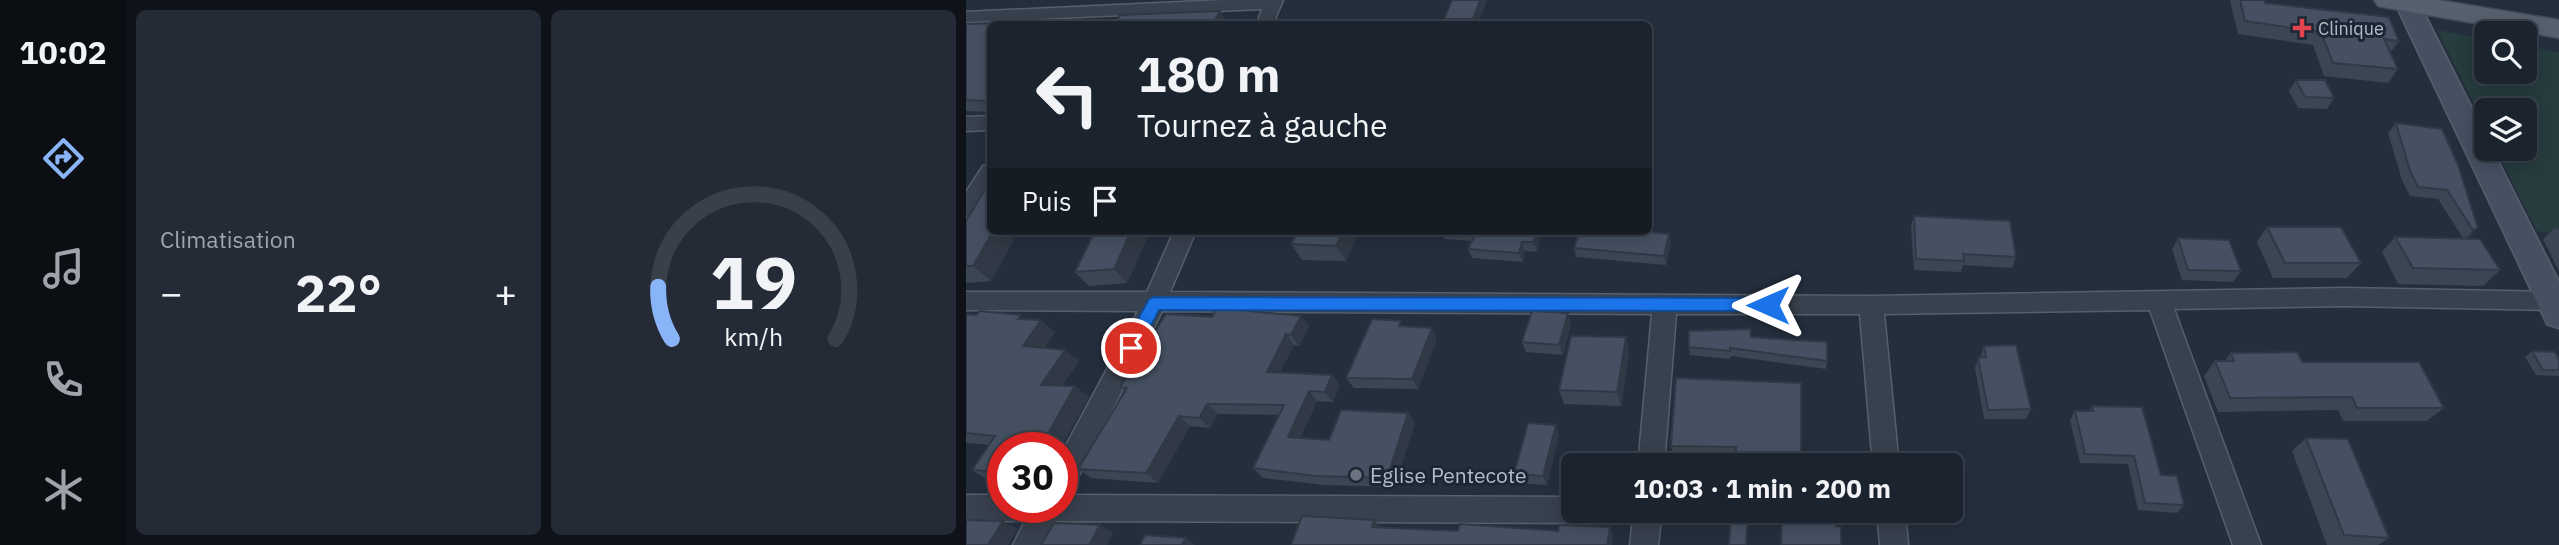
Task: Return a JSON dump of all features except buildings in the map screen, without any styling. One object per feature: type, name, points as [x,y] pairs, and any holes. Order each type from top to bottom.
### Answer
[{"type":"main road","points":[[2398,1],[2559,29]]},
{"type":"street","points":[[2398,1],[2555,308]]},
{"type":"street","points":[[966,17],[1273,2],[1266,21]]},
{"type":"street","points":[[966,124],[987,123]]},
{"type":"street","points":[[966,209],[987,176]]},
{"type":"street","points":[[1078,449],[1154,304],[1183,235]]},
{"type":"street","points":[[966,301],[1154,304],[1871,305],[2345,297],[2555,308]]},
{"type":"street","points":[[2159,301],[2247,545]]},
{"type":"street","points":[[1652,453],[1665,304]]},
{"type":"street","points":[[1871,305],[1885,453]]},
{"type":"street","points":[[1078,508],[1561,510]]},
{"type":"street","points":[[966,509],[987,509]]},
{"type":"street","points":[[1027,545],[1039,523]]},
{"type":"street","points":[[1644,545],[1647,523]]},
{"type":"street","points":[[1892,523],[1894,545]]},
{"type":"green space","points":[[2437,30],[2474,37],[2474,84],[2537,84],[2537,48],[2559,52],[2559,235],[2537,231],[2502,161],[2537,161],[2537,98],[2474,98],[2474,104]]},
{"type":"place","name":"Clinique","points":[[2302,28]]},
{"type":"place","name":"Eglise Pentecote","points":[[1356,475]]},
{"type":"route","points":[[1131,348],[1154,304],[1768,305]]}]
